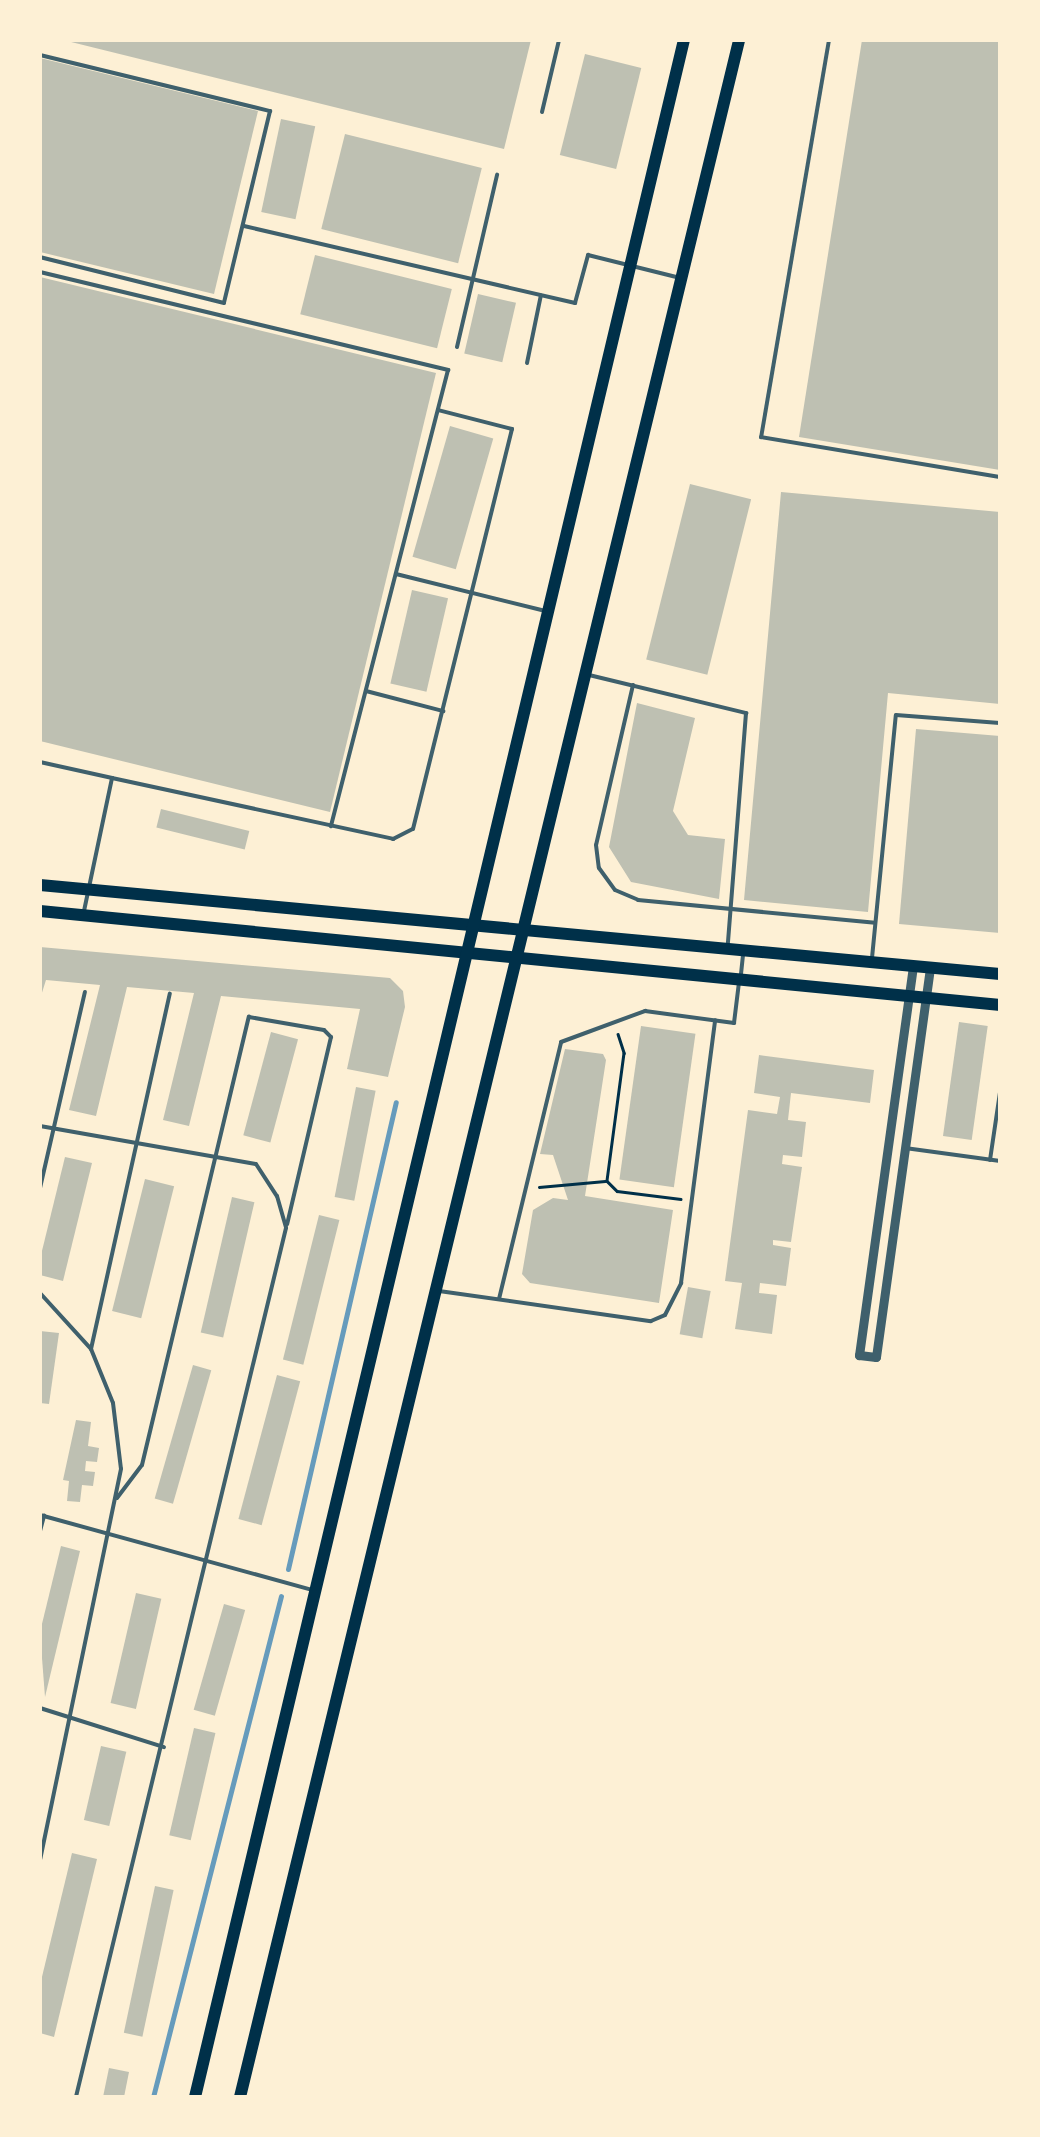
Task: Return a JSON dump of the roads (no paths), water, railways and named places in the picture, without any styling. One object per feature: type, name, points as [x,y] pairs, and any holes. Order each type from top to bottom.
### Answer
[{"type":"main road","points":[[196,2097],[470,924],[684,40]]},
{"type":"main road","points":[[240,2097],[739,40]]},
{"type":"main road","points":[[40,885],[1000,974]]},
{"type":"main road","points":[[40,912],[464,952],[514,961],[1000,1005]]},
{"type":"street","points":[[913,966],[860,1354],[876,1357],[930,968]]},
{"type":"street","points":[[886,1159],[904,1161]]},
{"type":"street","points":[[879,1214],[896,1217]]},
{"type":"lane","points":[[542,112],[559,40]]},
{"type":"lane","points":[[830,40],[761,437],[1000,478]]},
{"type":"lane","points":[[40,55],[270,111],[224,303],[40,257]]},
{"type":"lane","points":[[457,346],[497,175]]},
{"type":"lane","points":[[244,226],[575,303],[588,255],[681,278]]},
{"type":"lane","points":[[40,272],[448,370],[331,826]]},
{"type":"lane","points":[[526,362],[541,295]]},
{"type":"lane","points":[[40,762],[331,826],[407,838],[443,711],[512,429],[438,410]]},
{"type":"lane","points":[[396,574],[546,611]]},
{"type":"lane","points":[[584,674],[746,713],[727,949]]},
{"type":"lane","points":[[633,685],[597,831],[599,868],[624,897],[875,923]]},
{"type":"lane","points":[[366,690],[443,711]]},
{"type":"lane","points":[[871,962],[896,714],[1000,724]]},
{"type":"lane","points":[[83,916],[112,778]]},
{"type":"lane","points":[[500,1299],[560,1042],[645,1011],[734,1023],[744,950]]},
{"type":"lane","points":[[40,1188],[86,992]]},
{"type":"lane","points":[[91,1349],[170,994]]},
{"type":"lane","points":[[76,2097],[165,1748],[332,1037],[324,1030],[249,1017],[142,1466],[117,1498]]},
{"type":"lane","points":[[434,1290],[658,1320],[681,1283],[714,1020]]},
{"type":"lane","points":[[990,1160],[1000,1092]]},
{"type":"lane","points":[[40,1126],[256,1164],[278,1196],[286,1228]]},
{"type":"lane","points":[[905,1148],[1000,1161]]},
{"type":"lane","points":[[40,1293],[91,1349],[113,1402],[117,1498],[40,1859]]},
{"type":"lane","points":[[40,1531],[42,1515],[317,1591]]},
{"type":"lane","points":[[40,1708],[165,1748]]},
{"type":"waterway","points":[[288,1569],[396,1102]]},
{"type":"waterway","points":[[153,2097],[281,1596]]}]
